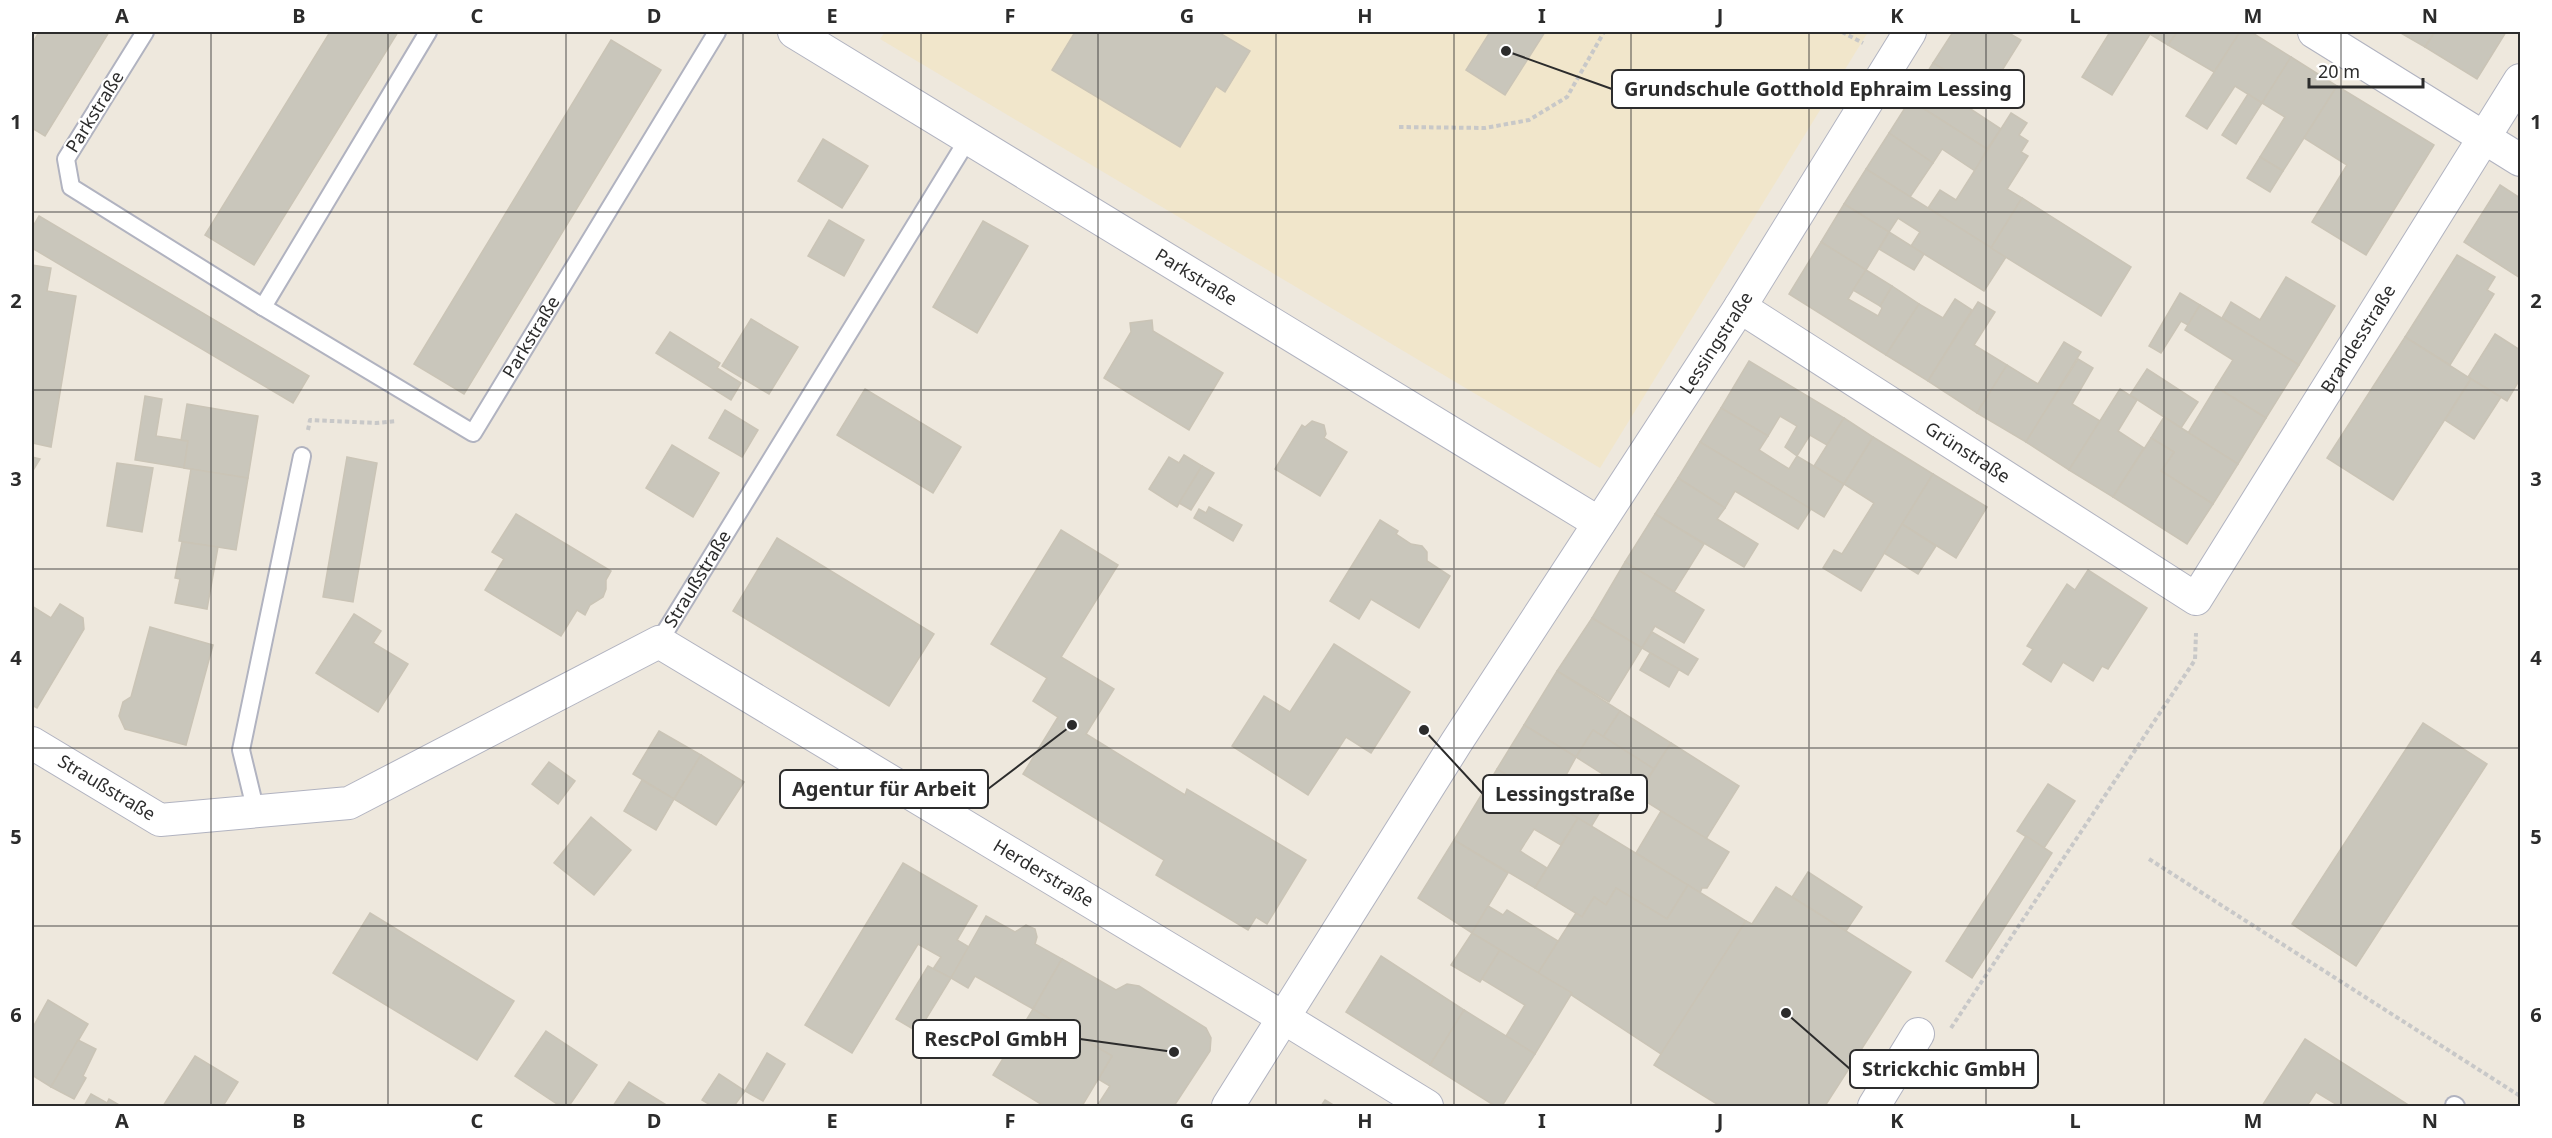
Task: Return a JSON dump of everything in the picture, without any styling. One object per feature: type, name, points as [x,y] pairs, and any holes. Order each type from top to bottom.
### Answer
[{"type":"street","name":"Parkstraße","points":[[794,32],[1599,522]]},
{"type":"street","name":"Lessingstraße","points":[[1228,1107],[1456,743],[1740,307],[1910,32]]},
{"type":"street","points":[[2314,32],[2520,160]]},
{"type":"street","name":"Brandesstraße","points":[[2196,599],[2520,80]]},
{"type":"street","name":"Grünstraße","points":[[1740,307],[2196,599]]},
{"type":"street","name":"Straußstraße","points":[[32,743],[160,820],[349,803],[659,642]]},
{"type":"street","name":"Herderstraße","points":[[659,642],[1284,1018],[1427,1107]]},
{"type":"street","points":[[1874,1107],[1918,1034]]},
{"type":"lane","name":"Parkstraße","points":[[145,32],[66,159],[71,187],[263,307],[473,433],[717,32]]},
{"type":"lane","points":[[263,307],[428,32]]},
{"type":"lane","name":"Straußstraße","points":[[659,642],[968,139]]},
{"type":"lane","points":[[256,812],[241,750],[302,456]]},
{"type":"path","points":[[1399,127],[1485,128],[1529,120],[1567,97],[1604,32]]},
{"type":"path","points":[[302,456],[310,420],[376,423],[446,417]]},
{"type":"path","points":[[1954,1027],[2196,660],[2196,633],[2183,620],[2196,599]]},
{"type":"path","points":[[2149,859],[2520,1096]]},
{"type":"shaded area","points":[[885,32],[1868,32],[1600,468],[880,39]]},
{"type":"building","points":[[39,32],[109,32],[45,136],[32,128],[32,44]]},
{"type":"building","points":[[330,32],[398,32],[254,265],[205,235]]},
{"type":"building","points":[[1075,32],[1218,32],[1250,51],[1225,92],[1216,86],[1180,147],[1052,70]]},
{"type":"building","points":[[1490,32],[1545,32],[1505,95],[1466,70]]},
{"type":"building","points":[[1953,32],[2007,32],[2021,40],[1986,96],[1933,63]]},
{"type":"building","points":[[2110,32],[2177,32],[2168,45],[2150,34],[2112,95],[2082,77]]},
{"type":"building","points":[[2177,32],[2240,32],[2214,72],[2168,45]]},
{"type":"building","points":[[2240,32],[2251,32],[2291,57],[2262,103],[2235,86],[2207,129],[2186,116]]},
{"type":"building","points":[[2399,32],[2435,32],[2425,47]]},
{"type":"building","points":[[2435,32],[2506,32],[2477,79],[2425,47]]},
{"type":"building","points":[[611,40],[661,70],[464,394],[414,364]]},
{"type":"building","points":[[2291,57],[2337,86],[2283,171],[2260,157],[2285,117],[2262,103]]},
{"type":"building","points":[[1933,63],[1979,91],[1969,108],[2001,129],[1987,149],[1910,100]]},
{"type":"building","points":[[2337,86],[2434,145],[2366,255],[2312,222],[2347,165],[2304,138]]},
{"type":"building","points":[[2248,94],[2262,103],[2236,144],[2222,135]]},
{"type":"building","points":[[1910,100],[1987,149],[1975,171],[1942,149],[1933,163],[1889,133]]},
{"type":"building","points":[[2011,113],[2027,123],[2019,135],[2028,141],[2021,152],[2028,156],[2007,189],[2022,198],[1991,248],[1928,208],[1940,190],[1956,200]]},
{"type":"building","points":[[1889,133],[1933,163],[1910,197],[1866,169]]},
{"type":"building","points":[[823,139],[868,166],[842,208],[798,181]]},
{"type":"building","points":[[2260,157],[2283,171],[2270,192],[2247,178]]},
{"type":"building","points":[[1866,169],[2006,257],[1984,291],[1911,246],[1920,232],[1898,218],[1889,232],[1844,204]]},
{"type":"building","points":[[2500,185],[2520,198],[2520,278],[2464,242]]},
{"type":"building","points":[[2022,198],[2131,267],[2101,316],[1991,248]]},
{"type":"building","points":[[1844,204],[1889,232],[1866,270],[1821,242]]},
{"type":"building","points":[[39,216],[309,376],[293,403],[32,248],[32,228]]},
{"type":"building","points":[[829,220],[864,240],[844,276],[808,256]]},
{"type":"building","points":[[983,221],[1028,246],[977,333],[933,307]]},
{"type":"building","points":[[1889,232],[1924,254],[1914,270],[1879,249]]},
{"type":"building","points":[[1821,242],[1866,270],[1848,299],[1878,316],[1882,308],[1880,306],[1892,286],[1919,304],[1886,355],[1789,294]]},
{"type":"building","points":[[2457,255],[2495,277],[2487,290],[2494,294],[2450,365],[2405,337]]},
{"type":"building","points":[[32,265],[51,268],[47,291],[76,296],[51,447],[32,443]]},
{"type":"building","points":[[1866,270],[1892,286],[1880,306],[1853,290]]},
{"type":"building","points":[[2286,277],[2335,306],[2299,365],[2222,318],[2231,302],[2260,320]]},
{"type":"building","points":[[2180,293],[2200,305],[2188,325],[2181,321],[2161,353],[2149,346]]},
{"type":"building","points":[[1955,299],[1972,310],[1928,381],[1886,355],[1919,304],[1943,318]]},
{"type":"building","points":[[1978,302],[1995,312],[1974,345],[2007,365],[1977,413],[1928,381]]},
{"type":"building","points":[[2200,305],[2299,365],[2266,418],[2216,387],[2233,360],[2185,330]]},
{"type":"building","points":[[751,319],[798,347],[769,394],[722,366]]},
{"type":"building","points":[[1152,320],[1153,331],[1223,373],[1189,430],[1104,378],[1131,332],[1130,323]]},
{"type":"building","points":[[670,332],[720,363],[717,368],[741,383],[731,400],[656,353]]},
{"type":"building","points":[[2495,334],[2520,350],[2520,379],[2507,401],[2468,377]]},
{"type":"building","points":[[2405,337],[2471,379],[2393,500],[2327,458]]},
{"type":"building","points":[[2064,342],[2081,352],[2026,442],[1977,413],[2007,365],[2038,384]]},
{"type":"building","points":[[2078,359],[2093,368],[2072,404],[2100,421],[2069,470],[2026,442]]},
{"type":"building","points":[[1749,361],[1844,418],[1827,445],[1810,435],[1797,456],[1785,447],[1797,426],[1780,416],[1768,436],[1721,408]]},
{"type":"building","points":[[2147,369],[2198,402],[2181,428],[2130,395]]},
{"type":"building","points":[[2471,379],[2501,397],[2474,439],[2445,420]]},
{"type":"building","points":[[2216,387],[2266,418],[2238,464],[2188,433]]},
{"type":"building","points":[[865,389],[961,447],[933,493],[837,435]]},
{"type":"building","points":[[2120,389],[2137,400],[2118,431],[2144,448],[2113,497],[2069,470]]},
{"type":"building","points":[[145,396],[162,399],[156,436],[188,441],[184,468],[135,460]]},
{"type":"building","points":[[187,404],[258,416],[248,478],[184,468],[188,441],[181,440]]},
{"type":"building","points":[[1721,408],[1768,436],[1759,450],[1789,469],[1797,456],[1844,484],[1824,517],[1700,442]]},
{"type":"building","points":[[725,410],[758,430],[742,457],[709,438]]},
{"type":"building","points":[[2164,417],[2238,464],[2213,504],[2161,471],[2174,452],[2151,438]]},
{"type":"building","points":[[1844,418],[1873,437],[1844,484],[1814,466]]},
{"type":"building","points":[[1312,421],[1324,425],[1326,434],[1324,438],[1347,452],[1320,496],[1275,469],[1302,425],[1305,427]]},
{"type":"building","points":[[1873,437],[1933,474],[1861,591],[1823,568],[1834,550],[1842,554],[1874,503],[1844,484]]},
{"type":"building","points":[[2151,438],[2174,452],[2161,471],[2213,504],[2187,544],[2113,497]]},
{"type":"building","points":[[1700,442],[1811,509],[1798,529],[1735,491],[1725,508],[1678,478]]},
{"type":"building","points":[[672,445],[719,473],[693,517],[646,488]]},
{"type":"building","points":[[1184,455],[1202,466],[1177,507],[1149,489],[1169,457],[1179,463]]},
{"type":"building","points":[[32,457],[40,459],[32,472]]},
{"type":"building","points":[[347,457],[377,463],[353,602],[323,597]]},
{"type":"building","points":[[117,463],[153,468],[142,532],[107,526]]},
{"type":"building","points":[[1202,466],[1214,473],[1191,510],[1179,503]]},
{"type":"building","points":[[191,469],[248,478],[236,550],[179,541]]},
{"type":"building","points":[[1933,474],[1987,507],[1956,558],[1902,524]]},
{"type":"building","points":[[1678,478],[1725,508],[1717,519],[1758,544],[1744,567],[1655,514]]},
{"type":"building","points":[[1209,507],[1242,525],[1233,541],[1194,518],[1199,509],[1206,513]]},
{"type":"building","points":[[516,514],[611,571],[606,580],[603,597],[590,605],[585,615],[577,610],[561,636],[485,590],[504,559],[492,552]]},
{"type":"building","points":[[1655,514],[1704,544],[1674,592],[1625,562]]},
{"type":"building","points":[[1380,520],[1398,531],[1396,534],[1411,544],[1422,546],[1427,552],[1427,561],[1450,576],[1419,628],[1371,599],[1359,619],[1330,601]]},
{"type":"building","points":[[1902,524],[1936,546],[1918,574],[1884,553]]},
{"type":"building","points":[[1061,530],[1118,565],[1061,657],[1114,689],[1086,734],[1185,795],[1187,789],[1306,860],[1267,924],[1256,917],[1248,930],[1156,875],[1164,860],[1023,774],[1058,717],[1033,701],[1047,678],[991,644]]},
{"type":"building","points":[[777,538],[934,634],[889,706],[733,611]]},
{"type":"building","points":[[182,542],[218,547],[207,609],[175,603],[180,579],[175,578]]},
{"type":"building","points":[[1625,562],[1704,610],[1684,643],[1655,626],[1642,648],[1592,618]]},
{"type":"building","points":[[2088,570],[2147,608],[2108,669],[2102,666],[2093,681],[2063,662],[2051,682],[2023,664],[2033,649],[2027,646],[2067,584],[2075,590]]},
{"type":"building","points":[[60,604],[83,618],[84,629],[37,708],[32,705],[32,606],[51,618]]},
{"type":"building","points":[[354,614],[381,631],[373,643],[408,664],[378,712],[316,673]]},
{"type":"building","points":[[1592,618],[1642,648],[1609,702],[1557,671]]},
{"type":"building","points":[[150,627],[213,645],[186,745],[125,729],[119,716],[123,702],[131,697]]},
{"type":"building","points":[[1652,632],[1698,659],[1688,675],[1642,648]]},
{"type":"building","points":[[1334,644],[1410,692],[1371,753],[1346,737],[1308,795],[1232,746],[1264,696],[1290,712]]},
{"type":"building","points":[[1650,653],[1679,669],[1669,687],[1640,670]]},
{"type":"building","points":[[1557,671],[1620,711],[1603,737],[1593,730],[1576,757],[1524,725]]},
{"type":"building","points":[[1620,711],[1671,743],[1654,769],[1603,737]]},
{"type":"building","points":[[2423,723],[2487,764],[2356,966],[2292,924]]},
{"type":"building","points":[[1524,725],[1576,757],[1565,777],[1606,802],[1591,827],[1497,769]]},
{"type":"building","points":[[1593,730],[1654,769],[1637,796],[1576,757]]},
{"type":"building","points":[[659,731],[701,755],[674,799],[633,774]]},
{"type":"building","points":[[1671,743],[1739,786],[1706,839],[1637,796]]},
{"type":"building","points":[[701,755],[744,782],[716,825],[674,799]]},
{"type":"building","points":[[549,762],[575,781],[558,804],[532,784]]},
{"type":"building","points":[[1497,769],[1578,818],[1561,845],[1534,829],[1520,851],[1547,868],[1535,888],[1454,840]]},
{"type":"building","points":[[642,780],[674,799],[656,830],[624,811]]},
{"type":"building","points":[[2048,784],[2075,801],[2044,848],[2017,831]]},
{"type":"building","points":[[1661,811],[1729,852],[1707,888],[1702,888],[1700,893],[1636,853]]},
{"type":"building","points":[[591,817],[631,850],[594,895],[554,863]]},
{"type":"building","points":[[1578,818],[1688,885],[1667,919],[1616,888],[1606,905],[1594,897],[1582,917],[1535,888]]},
{"type":"building","points":[[2026,836],[2052,853],[1972,978],[1946,961]]},
{"type":"building","points":[[1454,840],[1508,873],[1472,933],[1418,898]]},
{"type":"building","points":[[903,863],[977,906],[957,940],[969,947],[951,978],[933,969],[941,957],[918,944],[852,1053],[805,1025]]},
{"type":"building","points":[[1808,872],[1862,907],[1846,931],[1792,897]]},
{"type":"building","points":[[1688,885],[1746,921],[1661,1054],[1538,973],[1576,913],[1582,917],[1594,897],[1606,905],[1616,888],[1667,919]]},
{"type":"building","points":[[1776,887],[1911,972],[1825,1106],[1720,1106],[1654,1065],[1746,921],[1752,924]]},
{"type":"building","points":[[1488,906],[1503,915],[1507,910],[1558,941],[1538,973],[1472,933]]},
{"type":"building","points":[[370,913],[514,1001],[477,1060],[333,973]]},
{"type":"building","points":[[986,916],[1015,932],[1026,925],[1035,929],[1037,937],[1035,944],[1062,959],[1033,1009],[975,976],[968,988],[951,978]]},
{"type":"building","points":[[1472,933],[1500,950],[1480,982],[1451,965]]},
{"type":"building","points":[[1500,950],[1572,993],[1535,1054],[1506,1036],[1525,1005],[1482,979]]},
{"type":"building","points":[[1381,956],[1464,1010],[1430,1065],[1346,1012]]},
{"type":"building","points":[[1062,959],[1116,990],[1127,984],[1139,986],[1206,1028],[1211,1038],[1210,1051],[1174,1106],[1097,1106],[1110,1086],[1098,1079],[1112,1056],[1033,1009]]},
{"type":"building","points":[[928,966],[951,978],[918,1032],[896,1019]]},
{"type":"building","points":[[48,1000],[88,1024],[51,1087],[32,1075],[32,1029]]},
{"type":"building","points":[[1033,1009],[1112,1056],[1082,1106],[1044,1106],[993,1075]]},
{"type":"building","points":[[1464,1010],[1535,1054],[1502,1106],[1495,1106],[1430,1065]]},
{"type":"building","points":[[546,1031],[597,1065],[569,1106],[560,1106],[515,1076]]},
{"type":"building","points":[[2305,1039],[2410,1106],[2339,1106],[2316,1092],[2307,1106],[2262,1106]]},
{"type":"building","points":[[78,1040],[96,1049],[83,1076],[86,1078],[74,1099],[51,1087]]},
{"type":"building","points":[[767,1053],[785,1064],[763,1101],[745,1091]]},
{"type":"building","points":[[195,1056],[238,1082],[223,1106],[163,1106]]},
{"type":"building","points":[[719,1074],[745,1091],[734,1106],[712,1106],[702,1100]]},
{"type":"building","points":[[629,1082],[668,1106],[613,1106]]},
{"type":"building","points":[[91,1094],[107,1103],[109,1099],[121,1106],[84,1106]]},
{"type":"building","points":[[1325,1100],[1335,1106],[1321,1106]]},
{"type":"place","name":"Grundschule Gotthold Ephraim Lessing","points":[[1506,51]]},
{"type":"place","name":"Agentur für Arbeit","points":[[1072,725]]},
{"type":"place","name":"Lessingstraße","points":[[1424,730]]},
{"type":"place","name":"Strickchic GmbH","points":[[1786,1013]]},
{"type":"place","name":"RescPol GmbH","points":[[1174,1052]]}]
